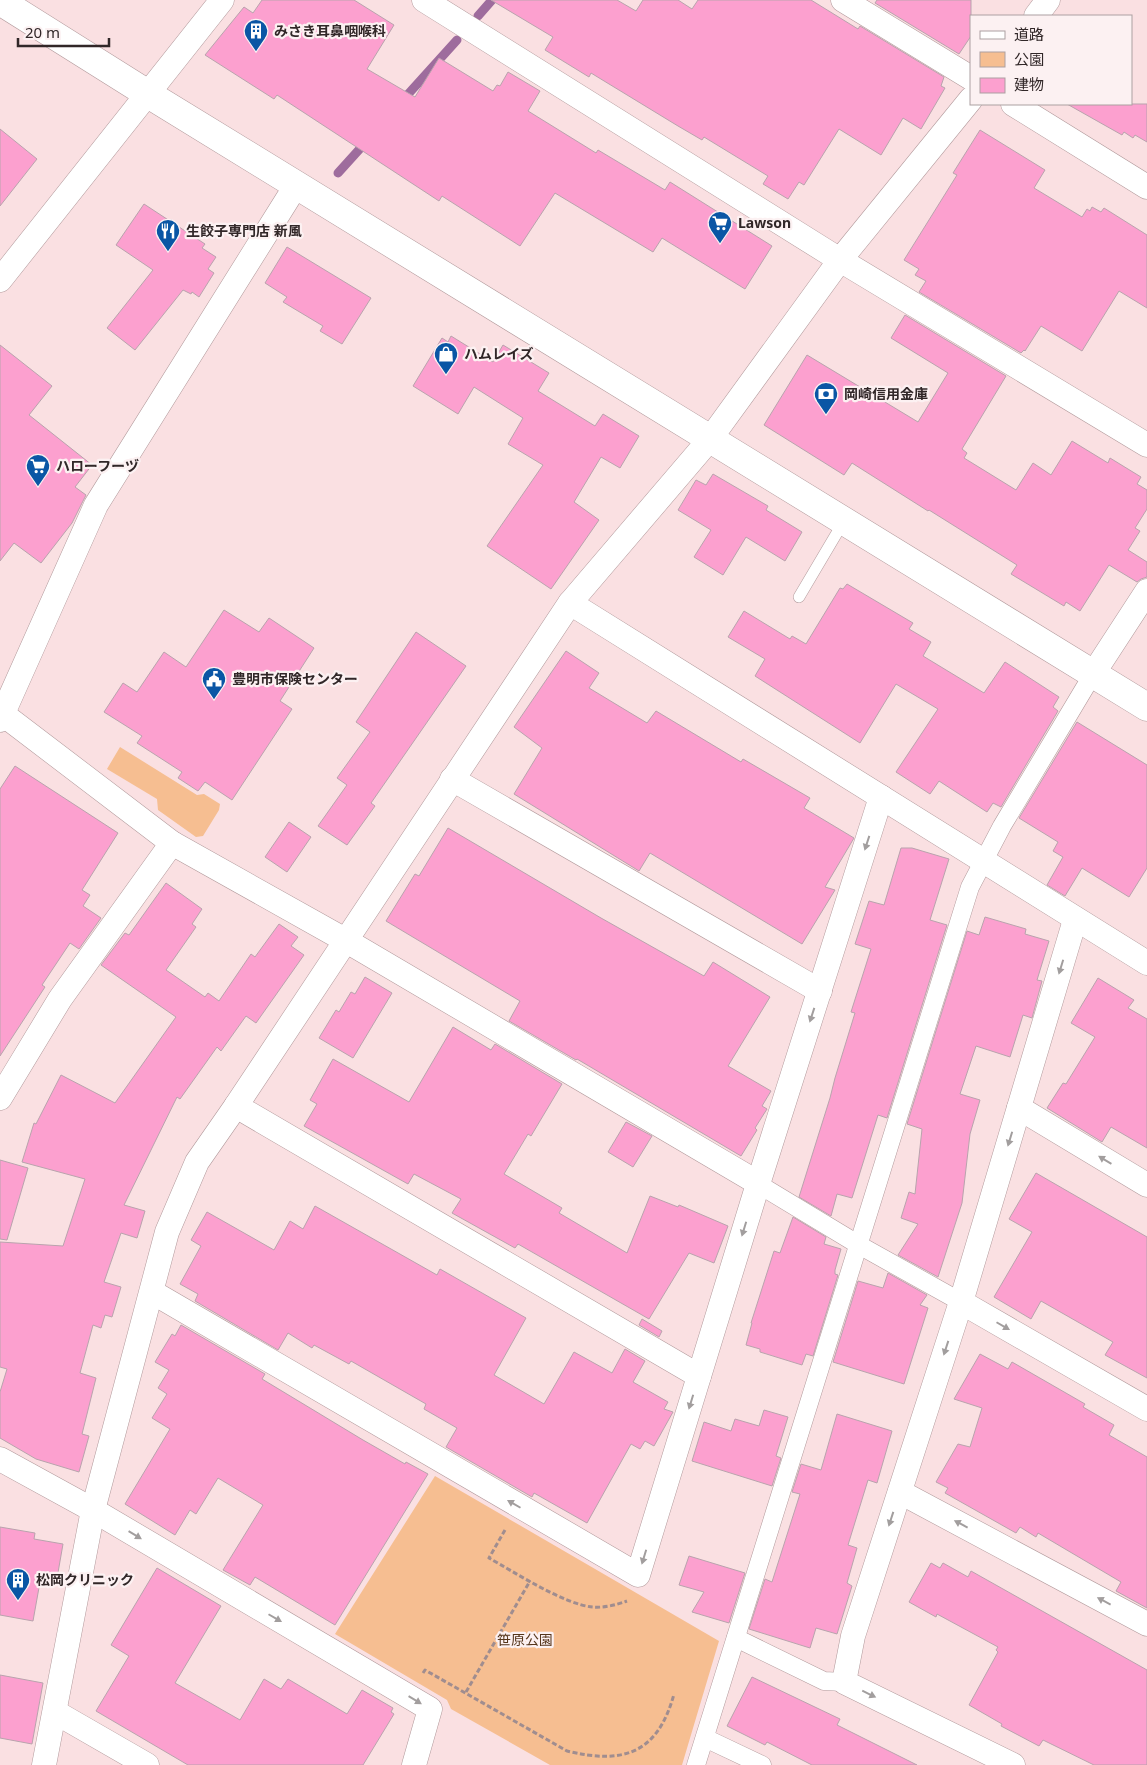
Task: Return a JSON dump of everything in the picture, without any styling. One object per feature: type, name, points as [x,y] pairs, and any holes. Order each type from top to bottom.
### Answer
[{"type":"street","points":[[0,280],[222,0]]},
{"type":"street","points":[[424,0],[840,260],[1147,445]]},
{"type":"street","points":[[843,0],[970,77]]},
{"type":"street","points":[[1037,15],[1048,0]]},
{"type":"street","points":[[0,1],[148,94],[1147,707]]},
{"type":"street","points":[[44,1765],[93,1510],[167,1232],[197,1162],[570,603],[710,439],[840,260],[970,100]]},
{"type":"street","points":[[1015,105],[1147,187]]},
{"type":"street","points":[[297,184],[96,506],[1,715],[172,843],[345,940],[859,1245],[1147,1409]]},
{"type":"street","points":[[696,1765],[970,888],[1002,826],[1093,674],[1147,590]]},
{"type":"street","points":[[570,603],[882,797],[1075,920],[1147,963]]},
{"type":"street","points":[[452,779],[820,990]]},
{"type":"street","points":[[152,1292],[638,1575],[758,1184],[882,797]]},
{"type":"street","points":[[0,1098],[60,999],[172,843]]},
{"type":"street","points":[[844,1682],[854,1636],[961,1302],[1075,920]]},
{"type":"street","points":[[236,1106],[699,1376]]},
{"type":"street","points":[[1019,1108],[1147,1185]]},
{"type":"street","points":[[0,1458],[93,1510],[430,1709],[414,1765]]},
{"type":"street","points":[[900,1492],[1147,1624]]},
{"type":"street","points":[[736,1638],[824,1680],[844,1682],[1013,1765]]},
{"type":"street","points":[[54,1712],[147,1765]]},
{"type":"street","points":[[705,1738],[762,1765]]},
{"type":"lane","points":[[799,597],[844,521]]},
{"type":"path","points":[[519,1507],[488,1558],[569,1601],[593,1608],[613,1606],[627,1602],[635,1596],[638,1575]]},
{"type":"path","points":[[466,1692],[530,1581]]},
{"type":"path","points":[[410,1698],[425,1670],[567,1751],[588,1757],[608,1758],[633,1754],[652,1740],[670,1710],[674,1694]]},
{"type":"green space","points":[[120,747],[197,795],[204,794],[220,804],[219,810],[203,836],[196,837],[158,810],[157,799],[107,769]]},
{"type":"green space","name":"笹原公園","points":[[435,1476],[719,1641],[682,1765],[550,1765],[451,1709],[447,1700],[335,1634]]},
{"type":"building","points":[[262,0],[354,0],[394,25],[367,69],[415,97],[439,58],[493,91],[497,85],[500,86],[508,72],[540,91],[528,111],[596,153],[598,150],[665,190],[670,182],[772,246],[745,289],[662,238],[653,252],[555,193],[520,246],[442,196],[439,201],[277,95],[274,99],[205,55],[244,7],[253,13]]},
{"type":"building","points":[[491,0],[617,0],[636,11],[643,0],[678,0],[692,9],[698,0],[811,0],[858,29],[860,26],[944,77],[941,86],[945,88],[921,129],[903,118],[881,155],[839,129],[804,185],[799,182],[788,199],[763,184],[768,176],[704,137],[702,140],[591,73],[589,77],[545,50],[553,37]]},
{"type":"building","points":[[877,0],[971,0],[970,38],[959,54],[875,3]]},
{"type":"building","points":[[1147,104],[1147,142],[1135,135],[1133,138],[1124,132],[1122,135],[1069,105]]},
{"type":"building","points":[[0,129],[37,159],[0,206]]},
{"type":"building","points":[[980,130],[1045,170],[1034,188],[1082,217],[1087,209],[1090,211],[1092,207],[1101,212],[1104,208],[1147,235],[1147,308],[1119,291],[1082,351],[1041,326],[1025,351],[1021,353],[919,292],[926,281],[915,275],[919,269],[904,260],[957,175],[953,173]]},
{"type":"building","name":"生餃子専門店 新風","points":[[144,204],[205,244],[202,248],[216,257],[208,269],[214,273],[199,297],[192,292],[191,294],[183,290],[135,350],[107,328],[153,270],[116,245]]},
{"type":"building","points":[[287,247],[371,298],[342,344],[320,331],[323,326],[283,302],[287,297],[265,283]]},
{"type":"building","points":[[905,315],[1006,376],[962,449],[967,453],[964,458],[1016,490],[1033,463],[1051,475],[1072,441],[1108,463],[1110,458],[1141,477],[1137,484],[1147,490],[1147,509],[1135,528],[1140,531],[1128,550],[1147,562],[1147,577],[1137,582],[1109,565],[1080,611],[1066,602],[1064,606],[1011,574],[1017,565],[852,463],[844,475],[764,425],[807,355],[918,422],[948,373],[891,338]]},
{"type":"building","points":[[451,336],[493,362],[503,345],[549,373],[538,391],[595,426],[603,414],[639,436],[620,468],[601,457],[574,502],[599,520],[551,589],[487,546],[543,465],[508,444],[523,418],[474,387],[458,414],[413,386],[442,338],[448,342]]},
{"type":"building","name":"ハローフーヅ","points":[[0,345],[52,386],[29,415],[92,465],[75,487],[86,495],[72,523],[41,563],[14,543],[0,561]]},
{"type":"building","points":[[713,474],[768,506],[766,510],[802,532],[785,561],[746,537],[723,575],[694,557],[711,530],[678,510],[696,480],[706,485]]},
{"type":"building","points":[[847,584],[913,623],[909,629],[931,642],[923,656],[984,693],[1005,662],[1059,697],[1053,707],[1058,711],[1001,807],[993,803],[987,812],[939,781],[930,794],[896,772],[938,709],[896,684],[860,743],[755,676],[765,659],[728,637],[744,611],[790,639],[792,636],[806,644],[840,588],[843,589]]},
{"type":"building","name":"豊明市保険センター","points":[[224,610],[259,632],[269,618],[314,648],[280,701],[292,709],[232,800],[205,782],[198,791],[178,778],[182,772],[137,743],[142,736],[104,712],[123,683],[137,692],[164,652],[186,667]]},
{"type":"building","points":[[416,632],[466,666],[371,803],[375,806],[347,845],[318,826],[347,785],[337,778],[370,732],[356,722]]},
{"type":"building","points":[[566,651],[599,673],[589,688],[647,723],[656,711],[741,762],[743,759],[810,798],[804,808],[854,838],[825,887],[835,890],[802,944],[650,853],[639,871],[514,794],[542,748],[514,727]]},
{"type":"building","points":[[1077,722],[1147,765],[1147,868],[1129,897],[1082,868],[1065,896],[1047,885],[1063,857],[1053,851],[1058,842],[1019,818]]},
{"type":"building","points":[[15,766],[118,833],[82,890],[90,895],[83,906],[101,918],[79,949],[70,943],[42,985],[45,987],[0,1056],[0,789]]},
{"type":"building","points":[[289,822],[311,837],[287,872],[265,857]]},
{"type":"building","points":[[448,828],[704,976],[713,962],[770,997],[728,1066],[771,1091],[762,1106],[767,1109],[741,1156],[509,1021],[520,1001],[386,921],[415,874],[419,876]]},
{"type":"building","points":[[901,848],[912,848],[949,859],[930,920],[947,925],[887,1118],[878,1115],[852,1198],[837,1194],[831,1216],[799,1197],[855,1013],[851,1012],[871,949],[855,944],[869,901],[884,905]]},
{"type":"building","points":[[166,883],[202,909],[192,924],[196,927],[166,970],[205,997],[208,993],[219,1001],[251,954],[255,957],[279,924],[298,937],[291,946],[304,955],[256,1023],[246,1016],[221,1051],[217,1047],[180,1099],[177,1097],[124,1205],[145,1211],[137,1238],[121,1233],[104,1282],[121,1287],[112,1317],[105,1315],[101,1328],[93,1325],[80,1373],[96,1378],[82,1434],[89,1436],[79,1472],[36,1459],[0,1438],[0,1392],[7,1369],[0,1367],[0,1242],[63,1246],[85,1179],[22,1162],[34,1123],[36,1124],[61,1075],[115,1103],[176,1017],[101,965],[125,933],[129,935]]},
{"type":"building","points":[[985,917],[1026,929],[1025,934],[1049,941],[1037,980],[1042,981],[1032,1018],[1023,1015],[1010,1057],[976,1046],[960,1094],[980,1100],[970,1134],[962,1203],[938,1277],[898,1255],[918,1224],[901,1218],[909,1192],[915,1194],[922,1129],[907,1124],[967,931],[979,935]]},
{"type":"building","points":[[365,977],[392,993],[353,1058],[319,1038],[336,1010],[339,1012],[351,992],[355,994]]},
{"type":"building","points":[[1098,978],[1134,1000],[1128,1008],[1147,1019],[1147,1148],[1111,1127],[1102,1142],[1047,1108],[1063,1083],[1066,1084],[1095,1037],[1071,1023]]},
{"type":"building","points":[[453,1027],[491,1050],[495,1044],[562,1084],[531,1136],[528,1134],[504,1174],[562,1208],[559,1213],[627,1253],[650,1196],[678,1207],[679,1205],[728,1226],[714,1263],[689,1253],[649,1319],[518,1244],[515,1248],[452,1213],[461,1199],[414,1174],[408,1184],[304,1126],[317,1104],[310,1100],[333,1059],[409,1102]]},
{"type":"building","points":[[626,1122],[652,1136],[633,1167],[608,1152]]},
{"type":"building","points":[[0,1160],[28,1168],[7,1240],[0,1239]]},
{"type":"building","points":[[1036,1173],[1147,1237],[1147,1378],[1105,1355],[1113,1342],[1041,1301],[1031,1319],[994,1297],[1032,1232],[1009,1219]]},
{"type":"building","points":[[315,1206],[437,1275],[440,1269],[526,1318],[494,1375],[544,1404],[574,1352],[612,1373],[625,1349],[645,1361],[633,1382],[668,1402],[664,1409],[673,1412],[654,1446],[645,1441],[640,1449],[631,1444],[587,1523],[534,1493],[532,1497],[446,1447],[457,1428],[424,1409],[426,1404],[351,1361],[349,1364],[314,1345],[312,1348],[288,1333],[278,1350],[195,1301],[198,1294],[180,1284],[201,1246],[191,1240],[207,1212],[274,1250],[290,1221],[303,1229]]},
{"type":"building","points":[[793,1217],[826,1237],[824,1244],[841,1249],[835,1270],[835,1274],[838,1275],[813,1356],[806,1354],[802,1365],[760,1352],[760,1349],[746,1345],[774,1251],[780,1253]]},
{"type":"building","points":[[888,1273],[927,1295],[920,1305],[928,1308],[904,1384],[833,1362],[858,1281],[883,1288]]},
{"type":"building","points":[[642,1319],[662,1331],[659,1337],[639,1325]]},
{"type":"building","points":[[181,1325],[265,1374],[262,1379],[363,1440],[405,1464],[406,1462],[428,1474],[335,1625],[255,1577],[250,1585],[223,1570],[263,1505],[218,1478],[196,1514],[190,1510],[175,1535],[125,1504],[170,1429],[152,1418],[167,1394],[158,1388],[169,1370],[155,1362],[172,1334],[175,1336]]},
{"type":"building","points":[[980,1354],[1008,1369],[1012,1362],[1085,1404],[1083,1407],[1114,1425],[1109,1435],[1147,1457],[1147,1608],[1116,1591],[1121,1582],[1038,1533],[1036,1537],[1020,1527],[1016,1533],[945,1493],[948,1488],[936,1482],[958,1444],[970,1447],[982,1408],[954,1399]]},
{"type":"building","points":[[764,1410],[788,1417],[776,1456],[781,1458],[772,1486],[692,1461],[704,1422],[731,1431],[735,1419],[759,1426]]},
{"type":"building","points":[[837,1414],[892,1431],[877,1483],[868,1480],[848,1545],[857,1548],[847,1583],[852,1586],[837,1634],[816,1628],[810,1648],[749,1629],[765,1579],[772,1582],[800,1494],[792,1492],[801,1464],[821,1470]]},
{"type":"building","points":[[0,1527],[35,1533],[34,1539],[63,1544],[56,1584],[40,1582],[33,1621],[0,1615]]},
{"type":"building","points":[[689,1556],[745,1573],[729,1623],[692,1612],[704,1592],[679,1585]]},
{"type":"building","points":[[931,1563],[940,1568],[943,1563],[968,1577],[971,1571],[1147,1670],[1147,1765],[1094,1765],[1043,1740],[1039,1746],[1001,1726],[1002,1724],[969,1705],[998,1652],[996,1650],[998,1647],[937,1614],[936,1617],[909,1602]]},
{"type":"building","points":[[157,1568],[221,1606],[175,1683],[240,1720],[264,1679],[281,1689],[288,1679],[347,1714],[362,1690],[393,1708],[391,1712],[394,1714],[363,1765],[188,1765],[96,1711],[129,1656],[111,1645]]},
{"type":"building","points":[[0,1675],[43,1683],[32,1744],[0,1738]]},
{"type":"building","points":[[752,1677],[840,1719],[837,1725],[917,1765],[812,1765],[767,1742],[765,1745],[727,1726]]},
{"type":"waterway","points":[[478,16],[492,0]]},
{"type":"waterway","points":[[401,102],[457,40]]},
{"type":"waterway","points":[[338,173],[366,142]]},
{"type":"place","name":"みさき耳鼻咽喉科","points":[[256,52]]},
{"type":"place","name":"Lawson","points":[[720,244]]},
{"type":"place","name":"生餃子専門店 新風","points":[[168,252]]},
{"type":"place","name":"ハムレイズ","points":[[446,375]]},
{"type":"place","name":"岡崎信用金庫","points":[[826,415]]},
{"type":"place","name":"ハローフーヅ","points":[[38,487]]},
{"type":"place","name":"豊明市保険センター","points":[[214,700]]},
{"type":"place","name":"松岡クリニック","points":[[18,1601]]}]
